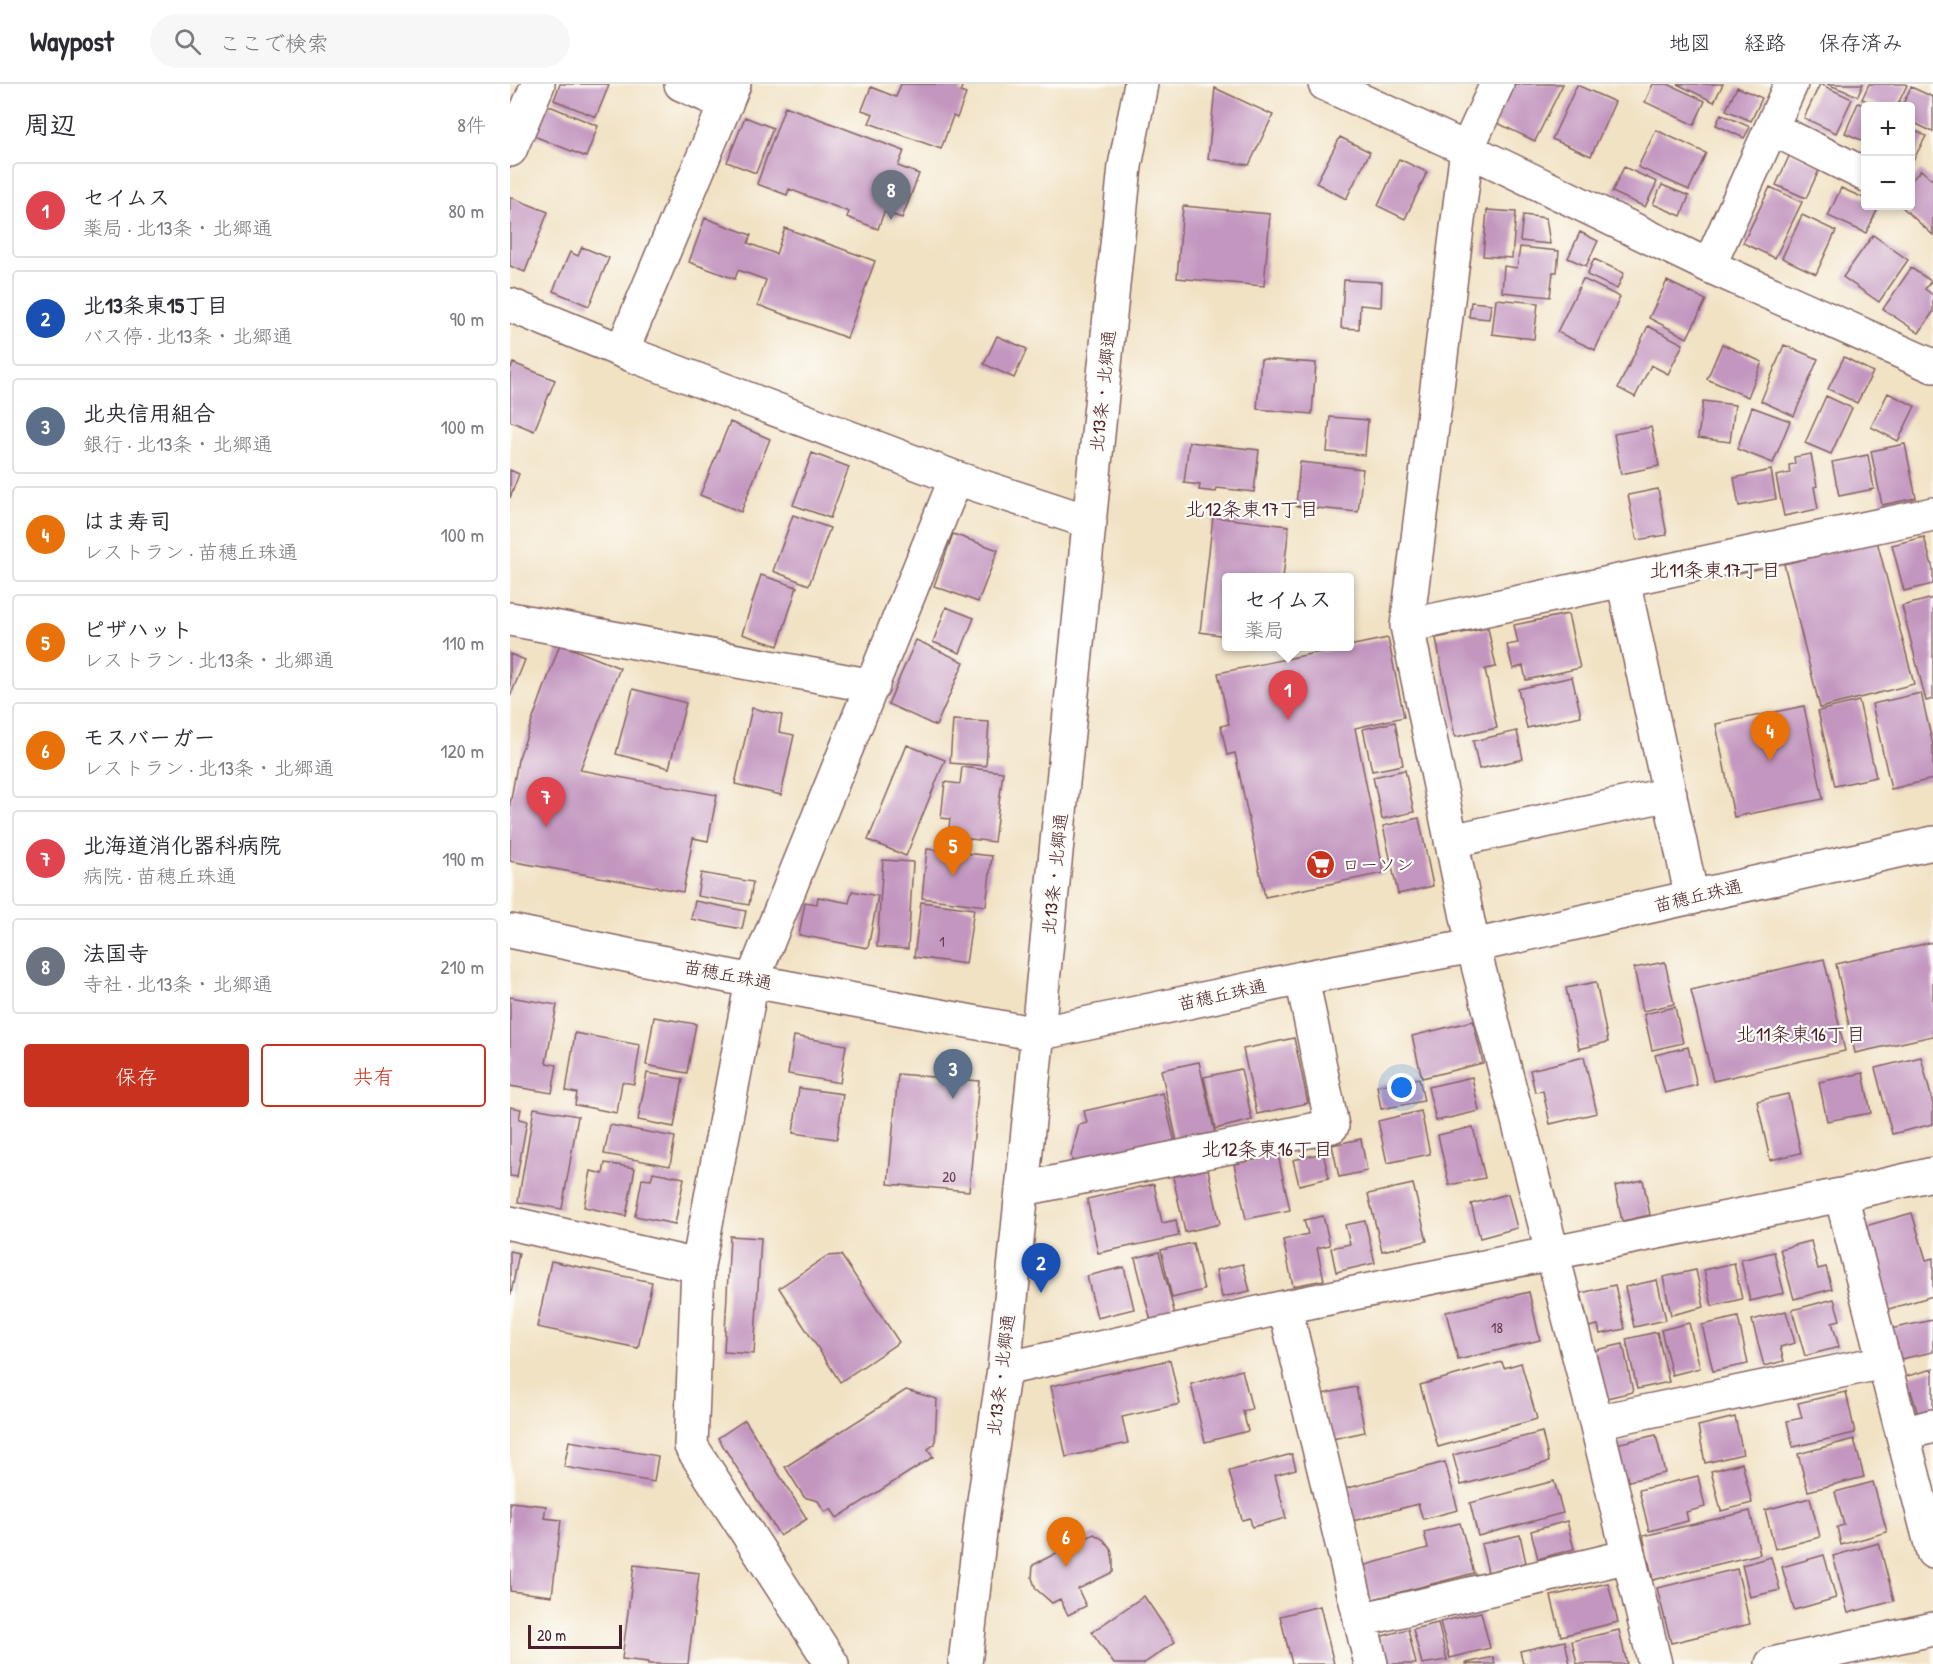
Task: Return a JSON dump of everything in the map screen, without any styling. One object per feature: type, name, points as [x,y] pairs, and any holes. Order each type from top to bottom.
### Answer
[{"type":"street","points":[[510,150],[538,84]]},
{"type":"street","points":[[622,351],[730,94],[681,84]]},
{"type":"street","name":"北13条・北郷通","points":[[965,1664],[982,1514],[1004,1369],[1125,166],[1141,84]]},
{"type":"street","points":[[1325,84],[1467,149],[1708,266],[1933,366]]},
{"type":"street","points":[[1497,84],[1467,149],[1407,626],[1473,946],[1596,1422],[1655,1664]]},
{"type":"street","points":[[1708,266],[1791,84]]},
{"type":"street","points":[[1771,128],[1861,173]]},
{"type":"street","points":[[510,305],[622,351],[956,478],[1090,522]]},
{"type":"street","points":[[832,1664],[691,1446],[698,1266],[752,981],[956,478]]},
{"type":"street","points":[[1407,626],[1933,514]]},
{"type":"street","points":[[1623,580],[1692,898]]},
{"type":"street","points":[[510,619],[873,686]]},
{"type":"street","points":[[1451,841],[1670,794]]},
{"type":"street","name":"苗穂丘珠通","points":[[510,931],[752,981],[1037,1034],[1302,978],[1473,946],[1933,843]]},
{"type":"street","points":[[1023,1189],[1332,1126],[1302,978]]},
{"type":"street","points":[[1004,1369],[1285,1307],[1841,1195],[1933,1174]]},
{"type":"street","points":[[1841,1195],[1884,1362],[1918,1430],[1933,1552]]},
{"type":"street","points":[[510,1223],[698,1266]]},
{"type":"street","points":[[1285,1307],[1371,1664]]},
{"type":"street","points":[[1596,1422],[1884,1362]]},
{"type":"street","points":[[1360,1620],[1629,1556]]},
{"type":"street","points":[[1772,1664],[1933,1629]]},
{"type":"building","points":[[560,84],[609,85],[596,117],[554,100]]},
{"type":"building","points":[[901,84],[963,84],[960,92],[966,94],[957,118],[953,116],[941,149],[869,123],[873,114],[862,110],[871,87],[896,97]]},
{"type":"building","points":[[1508,84],[1563,84],[1535,141],[1491,120]]},
{"type":"building","points":[[1653,84],[1668,84],[1705,101],[1694,125],[1645,102]]},
{"type":"building","points":[[1677,84],[1723,84],[1714,102]]},
{"type":"building","points":[[1820,84],[1852,99],[1836,133],[1804,118]]},
{"type":"building","points":[[1827,84],[1863,84],[1858,96]]},
{"type":"building","points":[[1869,84],[1907,85],[1899,102],[1869,102],[1862,99]]},
{"type":"building","points":[[1577,85],[1615,102],[1591,156],[1552,139]]},
{"type":"building","points":[[1737,87],[1762,98],[1751,121],[1726,110]]},
{"type":"building","points":[[1911,87],[1933,97],[1933,132],[1915,123],[1915,102],[1904,102]]},
{"type":"building","points":[[1215,88],[1273,115],[1249,165],[1208,159]]},
{"type":"building","points":[[1858,103],[1861,104],[1861,140],[1845,133]]},
{"type":"building","points":[[547,105],[598,126],[586,157],[534,136]]},
{"type":"building","points":[[785,106],[904,151],[898,166],[919,174],[902,218],[884,212],[878,229],[847,217],[849,212],[789,189],[787,195],[757,184]]},
{"type":"building","points":[[1721,114],[1750,127],[1744,138],[1716,125]]},
{"type":"building","points":[[745,117],[773,128],[756,173],[727,162]]},
{"type":"building","points":[[1656,130],[1706,153],[1689,190],[1638,167]]},
{"type":"building","points":[[1915,130],[1926,136],[1915,157]]},
{"type":"building","points":[[1340,137],[1370,152],[1346,199],[1316,183]]},
{"type":"building","points":[[1791,152],[1821,166],[1806,198],[1776,185]]},
{"type":"building","points":[[1399,159],[1427,172],[1405,219],[1378,206]]},
{"type":"building","points":[[1624,167],[1657,182],[1645,207],[1612,192]]},
{"type":"building","points":[[1921,170],[1931,179],[1933,177],[1933,235],[1905,210],[1915,210],[1915,177]]},
{"type":"building","points":[[1662,185],[1689,196],[1681,216],[1653,204]]},
{"type":"building","points":[[1770,187],[1802,202],[1775,258],[1743,243]]},
{"type":"building","points":[[1841,188],[1861,197],[1861,210],[1877,210],[1866,233],[1828,216]]},
{"type":"building","points":[[510,197],[548,212],[525,272],[510,266]]},
{"type":"building","points":[[1183,206],[1270,214],[1264,286],[1177,278]]},
{"type":"building","points":[[1487,210],[1516,212],[1512,258],[1483,256]]},
{"type":"building","points":[[1523,215],[1546,218],[1550,244],[1520,241]]},
{"type":"building","points":[[1802,215],[1836,231],[1816,274],[1782,258]]},
{"type":"building","points":[[705,218],[751,235],[748,243],[776,254],[785,228],[875,261],[847,338],[758,305],[766,280],[738,270],[735,279],[689,262]]},
{"type":"building","points":[[1580,232],[1598,241],[1586,266],[1568,258]]},
{"type":"building","points":[[1873,235],[1908,260],[1879,302],[1843,277]]},
{"type":"building","points":[[582,247],[609,258],[589,306],[553,291],[570,252],[578,256]]},
{"type":"building","points":[[1520,247],[1559,251],[1557,272],[1553,272],[1550,297],[1502,292],[1504,266],[1517,268]]},
{"type":"building","points":[[1594,259],[1624,273],[1617,289],[1587,275]]},
{"type":"building","points":[[1911,268],[1931,281],[1925,289],[1933,295],[1933,312],[1919,333],[1883,309]]},
{"type":"building","points":[[1583,279],[1620,297],[1595,350],[1557,332]]},
{"type":"building","points":[[1344,280],[1382,282],[1381,307],[1360,305],[1359,329],[1341,328]]},
{"type":"building","points":[[1667,281],[1706,300],[1687,338],[1649,318]]},
{"type":"building","points":[[1496,299],[1538,303],[1534,339],[1492,334]]},
{"type":"building","points":[[1471,302],[1491,304],[1489,319],[1469,317]]},
{"type":"building","points":[[1648,326],[1683,344],[1668,374],[1651,365],[1635,397],[1618,388]]},
{"type":"building","points":[[997,336],[1027,349],[1014,378],[984,364]]},
{"type":"building","points":[[1722,344],[1762,362],[1748,397],[1707,379]]},
{"type":"building","points":[[1784,345],[1818,359],[1794,416],[1761,401]]},
{"type":"building","points":[[1844,357],[1873,372],[1857,403],[1828,389]]},
{"type":"building","points":[[1261,359],[1316,363],[1312,414],[1257,409]]},
{"type":"building","points":[[513,363],[555,380],[534,431],[510,421],[510,370]]},
{"type":"building","points":[[1888,393],[1915,406],[1898,441],[1871,427]]},
{"type":"building","points":[[1826,396],[1852,408],[1831,454],[1805,443]]},
{"type":"building","points":[[1703,401],[1735,405],[1730,442],[1698,438]]},
{"type":"building","points":[[1752,407],[1790,421],[1773,463],[1737,449]]},
{"type":"building","points":[[1330,417],[1368,420],[1365,455],[1327,452]]},
{"type":"building","points":[[730,422],[770,439],[741,512],[700,495]]},
{"type":"building","points":[[1651,427],[1659,466],[1621,474],[1614,434]]},
{"type":"building","points":[[1189,442],[1259,450],[1254,492],[1217,488],[1216,492],[1199,490],[1200,485],[1184,483]]},
{"type":"building","points":[[1905,444],[1916,498],[1882,505],[1871,451]]},
{"type":"building","points":[[812,453],[849,467],[830,518],[793,505]]},
{"type":"building","points":[[1811,454],[1817,486],[1814,487],[1818,509],[1784,516],[1776,476],[1790,473],[1789,465],[1795,464],[1794,457]]},
{"type":"building","points":[[1868,455],[1874,489],[1839,496],[1832,462]]},
{"type":"building","points":[[1300,462],[1363,469],[1358,512],[1296,506]]},
{"type":"building","points":[[510,470],[519,474],[510,498]]},
{"type":"building","points":[[1771,470],[1776,499],[1739,506],[1734,478]]},
{"type":"building","points":[[1658,489],[1667,535],[1637,540],[1628,495]]},
{"type":"building","points":[[793,515],[830,528],[809,585],[773,571]]},
{"type":"building","points":[[1213,517],[1289,526],[1284,573],[1222,573],[1222,635],[1200,632]]},
{"type":"building","points":[[953,534],[998,550],[978,602],[934,586]]},
{"type":"building","points":[[1924,537],[1933,569],[1933,584],[1904,591],[1892,545]]},
{"type":"building","points":[[1877,541],[1914,684],[1820,708],[1784,564]]},
{"type":"building","points":[[761,575],[797,587],[778,646],[742,634]]},
{"type":"building","points":[[1933,598],[1933,699],[1926,701],[1902,606]]},
{"type":"building","points":[[946,607],[974,618],[960,653],[933,642]]},
{"type":"building","points":[[1568,614],[1580,668],[1526,680],[1523,666],[1513,669],[1507,645],[1518,643],[1514,625]]},
{"type":"building","points":[[1488,628],[1496,667],[1485,669],[1497,728],[1455,737],[1436,638]]},
{"type":"building","points":[[1388,638],[1404,717],[1355,728],[1384,873],[1265,897],[1235,753],[1227,755],[1221,726],[1229,724],[1218,673],[1325,651],[1354,651],[1354,645]]},
{"type":"building","points":[[916,640],[964,662],[936,726],[888,704]]},
{"type":"building","points":[[560,644],[620,668],[580,770],[717,795],[708,841],[693,838],[683,892],[510,861],[510,804],[518,760]]},
{"type":"building","points":[[510,654],[525,660],[510,697]]},
{"type":"building","points":[[1572,677],[1581,716],[1527,728],[1518,689]]},
{"type":"building","points":[[633,689],[686,703],[669,768],[616,754]]},
{"type":"building","points":[[1921,693],[1933,745],[1933,779],[1891,789],[1872,704]]},
{"type":"building","points":[[1859,701],[1876,777],[1835,786],[1818,711]]},
{"type":"building","points":[[1804,706],[1823,799],[1734,817],[1716,724]]},
{"type":"building","points":[[752,708],[782,715],[779,732],[794,735],[781,795],[735,784]]},
{"type":"building","points":[[953,720],[989,722],[986,766],[950,763]]},
{"type":"building","points":[[1395,722],[1403,765],[1372,771],[1363,729]]},
{"type":"building","points":[[1517,731],[1523,759],[1479,769],[1473,741]]},
{"type":"building","points":[[907,745],[945,760],[906,856],[868,840]]},
{"type":"building","points":[[962,767],[1003,772],[994,842],[948,836],[950,819],[941,818],[945,782],[960,784]]},
{"type":"building","points":[[1405,770],[1414,812],[1382,819],[1373,777]]},
{"type":"building","points":[[1419,818],[1433,886],[1398,894],[1383,826]]},
{"type":"building","points":[[927,849],[992,856],[986,906],[922,898]]},
{"type":"building","points":[[883,860],[913,862],[908,949],[877,947]]},
{"type":"building","points":[[701,873],[753,882],[749,905],[697,896]]},
{"type":"building","points":[[852,891],[878,896],[868,948],[799,935],[805,902],[817,904],[818,897],[849,903]]},
{"type":"building","points":[[695,901],[746,911],[742,929],[691,919]]},
{"type":"building","points":[[921,902],[974,909],[966,964],[914,957]]},
{"type":"building","points":[[1933,942],[1933,1036],[1855,1053],[1836,964]]},
{"type":"building","points":[[1824,959],[1845,1051],[1713,1081],[1691,990]]},
{"type":"building","points":[[1665,962],[1674,1004],[1643,1011],[1634,968]]},
{"type":"building","points":[[1596,982],[1608,1042],[1579,1049],[1566,988]]},
{"type":"building","points":[[510,997],[557,1005],[546,1063],[557,1065],[552,1093],[510,1086]]},
{"type":"building","points":[[1675,1007],[1683,1043],[1652,1050],[1644,1014]]},
{"type":"building","points":[[654,1017],[696,1024],[687,1073],[646,1065]]},
{"type":"building","points":[[1473,1021],[1483,1063],[1422,1078],[1412,1036]]},
{"type":"building","points":[[575,1033],[640,1045],[634,1084],[622,1082],[617,1113],[575,1105],[577,1093],[566,1091]]},
{"type":"building","points":[[794,1036],[846,1045],[840,1083],[788,1074]]},
{"type":"building","points":[[1294,1038],[1308,1103],[1257,1114],[1243,1049]]},
{"type":"building","points":[[1688,1047],[1697,1085],[1665,1093],[1655,1055]]},
{"type":"building","points":[[1584,1057],[1597,1113],[1550,1124],[1543,1091],[1535,1092],[1530,1070]]},
{"type":"building","points":[[1921,1057],[1933,1104],[1933,1124],[1892,1134],[1875,1068]]},
{"type":"building","points":[[1199,1062],[1215,1133],[1177,1142],[1161,1070]]},
{"type":"building","points":[[1241,1069],[1252,1120],[1215,1129],[1204,1077]]},
{"type":"building","points":[[647,1073],[683,1079],[674,1127],[638,1120]]},
{"type":"building","points":[[1863,1073],[1871,1113],[1827,1121],[1819,1082]]},
{"type":"building","points":[[898,1074],[979,1081],[969,1191],[888,1184]]},
{"type":"building","points":[[1472,1077],[1479,1111],[1436,1121],[1428,1087]]},
{"type":"building","points":[[1419,1078],[1424,1101],[1381,1109],[1377,1086]]},
{"type":"building","points":[[799,1088],[843,1094],[837,1139],[793,1133]]},
{"type":"building","points":[[1163,1093],[1175,1143],[1074,1167],[1071,1156],[1079,1125],[1087,1123],[1084,1111]]},
{"type":"building","points":[[1788,1094],[1801,1153],[1770,1160],[1757,1101]]},
{"type":"building","points":[[510,1107],[521,1109],[519,1119],[527,1121],[517,1177],[510,1176]]},
{"type":"building","points":[[534,1108],[578,1116],[562,1209],[518,1202]]},
{"type":"building","points":[[1421,1111],[1430,1154],[1387,1163],[1378,1121]]},
{"type":"building","points":[[610,1125],[675,1137],[670,1166],[604,1154]]},
{"type":"building","points":[[1473,1127],[1485,1178],[1449,1185],[1438,1135]]},
{"type":"building","points":[[1361,1139],[1367,1171],[1339,1177],[1332,1145]]},
{"type":"building","points":[[1323,1153],[1329,1178],[1299,1185],[1293,1160]]},
{"type":"building","points":[[1278,1155],[1290,1210],[1246,1219],[1234,1164]]},
{"type":"building","points":[[605,1163],[635,1168],[626,1216],[584,1207],[591,1171],[603,1174]]},
{"type":"building","points":[[1208,1169],[1220,1224],[1185,1232],[1173,1177]]},
{"type":"building","points":[[653,1172],[684,1178],[675,1224],[635,1216],[642,1179],[651,1180]]},
{"type":"building","points":[[1643,1180],[1650,1215],[1622,1221],[1615,1186]]},
{"type":"building","points":[[1154,1184],[1162,1223],[1176,1220],[1179,1236],[1098,1253],[1087,1199]]},
{"type":"building","points":[[1413,1184],[1427,1241],[1382,1251],[1368,1194]]},
{"type":"building","points":[[1508,1194],[1517,1228],[1480,1238],[1471,1204]]},
{"type":"building","points":[[1912,1213],[1926,1260],[1933,1258],[1933,1296],[1882,1311],[1858,1228]]},
{"type":"building","points":[[1323,1216],[1330,1245],[1317,1248],[1324,1280],[1293,1286],[1283,1240],[1308,1234],[1304,1220]]},
{"type":"building","points":[[1365,1221],[1375,1263],[1336,1272],[1331,1248],[1350,1244],[1345,1225]]},
{"type":"building","points":[[730,1236],[761,1238],[754,1354],[724,1352]]},
{"type":"building","points":[[1811,1241],[1818,1269],[1826,1267],[1832,1289],[1794,1299],[1780,1249]]},
{"type":"building","points":[[1193,1243],[1204,1290],[1172,1298],[1161,1250]]},
{"type":"building","points":[[510,1251],[519,1253],[511,1294],[510,1294]]},
{"type":"building","points":[[1159,1252],[1175,1315],[1151,1321],[1135,1258]]},
{"type":"building","points":[[1774,1252],[1784,1293],[1750,1301],[1741,1260]]},
{"type":"building","points":[[841,1255],[899,1342],[840,1382],[779,1288],[827,1256]]},
{"type":"building","points":[[551,1261],[652,1282],[638,1348],[537,1327]]},
{"type":"building","points":[[1734,1263],[1742,1299],[1712,1306],[1704,1270]]},
{"type":"building","points":[[1243,1264],[1250,1291],[1222,1297],[1216,1270]]},
{"type":"building","points":[[1124,1267],[1134,1309],[1097,1318],[1087,1276]]},
{"type":"building","points":[[1696,1270],[1704,1307],[1671,1315],[1663,1277]]},
{"type":"building","points":[[1657,1280],[1666,1320],[1634,1327],[1625,1287]]},
{"type":"building","points":[[1615,1285],[1625,1329],[1600,1334],[1598,1325],[1589,1327],[1581,1293]]},
{"type":"building","points":[[1529,1292],[1540,1340],[1458,1360],[1446,1312]]},
{"type":"building","points":[[1834,1299],[1840,1320],[1832,1322],[1839,1347],[1805,1356],[1792,1310]]},
{"type":"building","points":[[1786,1311],[1795,1343],[1780,1347],[1784,1361],[1764,1366],[1752,1320]]},
{"type":"building","points":[[1738,1317],[1748,1364],[1713,1371],[1702,1325]]},
{"type":"building","points":[[1933,1320],[1933,1352],[1892,1361],[1885,1330]]},
{"type":"building","points":[[1689,1323],[1700,1368],[1672,1375],[1661,1330]]},
{"type":"building","points":[[1657,1332],[1669,1382],[1637,1389],[1626,1339]]},
{"type":"building","points":[[1623,1344],[1633,1392],[1602,1399],[1592,1351]]},
{"type":"building","points":[[1170,1360],[1180,1404],[1122,1417],[1128,1443],[1066,1457],[1051,1386]]},
{"type":"building","points":[[1502,1362],[1504,1368],[1521,1363],[1537,1419],[1438,1447],[1420,1385]]},
{"type":"building","points":[[1933,1369],[1933,1411],[1918,1415],[1911,1391],[1903,1393],[1900,1378]]},
{"type":"building","points":[[1242,1370],[1252,1409],[1243,1411],[1248,1431],[1205,1442],[1191,1384]]},
{"type":"building","points":[[1356,1387],[1365,1432],[1332,1439],[1322,1394]]},
{"type":"building","points":[[906,1390],[937,1399],[935,1444],[928,1449],[933,1457],[837,1518],[831,1509],[825,1512],[818,1501],[804,1497],[785,1467]]},
{"type":"building","points":[[1846,1392],[1855,1433],[1793,1447],[1787,1421],[1802,1418],[1798,1403]]},
{"type":"building","points":[[1735,1417],[1743,1454],[1705,1463],[1698,1426]]},
{"type":"building","points":[[745,1420],[807,1519],[780,1536],[718,1438]]},
{"type":"building","points":[[1542,1432],[1549,1462],[1461,1485],[1453,1455]]},
{"type":"building","points":[[1656,1435],[1665,1473],[1624,1482],[1616,1444]]},
{"type":"building","points":[[1854,1439],[1864,1477],[1808,1491],[1798,1454]]},
{"type":"building","points":[[569,1441],[658,1456],[654,1482],[564,1467]]},
{"type":"building","points":[[1292,1454],[1296,1469],[1275,1475],[1286,1518],[1252,1527],[1250,1518],[1242,1520],[1229,1471]]},
{"type":"building","points":[[1445,1462],[1458,1510],[1423,1519],[1418,1504],[1349,1522],[1341,1490]]},
{"type":"building","points":[[1742,1463],[1752,1503],[1721,1511],[1711,1471]]},
{"type":"building","points":[[1698,1476],[1705,1507],[1686,1512],[1688,1521],[1649,1531],[1639,1490]]},
{"type":"building","points":[[1554,1481],[1563,1513],[1478,1536],[1470,1503]]},
{"type":"building","points":[[1873,1482],[1887,1532],[1841,1545],[1837,1527],[1844,1525],[1835,1492]]},
{"type":"building","points":[[1810,1498],[1820,1537],[1775,1549],[1765,1510]]},
{"type":"building","points":[[510,1502],[546,1506],[544,1518],[561,1520],[552,1596],[510,1591]]},
{"type":"building","points":[[1750,1511],[1760,1554],[1653,1580],[1643,1536]]},
{"type":"building","points":[[1567,1521],[1574,1549],[1538,1559],[1531,1531]]},
{"type":"building","points":[[1460,1523],[1474,1573],[1370,1600],[1362,1566],[1428,1548],[1424,1532]]},
{"type":"building","points":[[1094,1534],[1104,1540],[1111,1549],[1113,1572],[1078,1589],[1086,1606],[1068,1615],[1060,1599],[1052,1603],[1036,1589],[1032,1578],[1033,1565]]},
{"type":"building","points":[[1520,1535],[1526,1563],[1488,1572],[1481,1544]]},
{"type":"building","points":[[1879,1543],[1894,1601],[1848,1613],[1833,1556]]},
{"type":"building","points":[[1824,1555],[1836,1598],[1794,1610],[1782,1567]]},
{"type":"building","points":[[1771,1557],[1780,1590],[1750,1597],[1742,1565]]},
{"type":"building","points":[[634,1565],[699,1573],[688,1664],[648,1664],[648,1662],[622,1659]]},
{"type":"building","points":[[1737,1569],[1750,1624],[1671,1643],[1657,1588]]},
{"type":"building","points":[[1608,1583],[1618,1622],[1561,1636],[1551,1596]]},
{"type":"building","points":[[1144,1596],[1175,1642],[1143,1664],[1114,1664],[1092,1632]]},
{"type":"building","points":[[1320,1606],[1334,1664],[1292,1664],[1280,1616]]},
{"type":"building","points":[[1481,1612],[1490,1648],[1450,1658],[1440,1622]]},
{"type":"building","points":[[1438,1623],[1447,1660],[1422,1664],[1413,1629]]},
{"type":"building","points":[[1408,1629],[1416,1664],[1386,1664],[1379,1637]]},
{"type":"building","points":[[1619,1630],[1627,1664],[1577,1664],[1572,1641]]},
{"type":"building","points":[[1565,1641],[1570,1664],[1523,1664],[1520,1651]]},
{"type":"building","points":[[1493,1657],[1495,1664],[1466,1664],[1466,1663]]},
{"type":"place","name":"法国寺","points":[[891,220]]},
{"type":"place","name":"セイムス","points":[[1288,720]]},
{"type":"place","name":"はま寿司","points":[[1770,761]]},
{"type":"place","name":"北海道消化器科病院","points":[[546,827]]},
{"type":"place","name":"ローソン","points":[[1321,865]]},
{"type":"place","name":"ピザハット","points":[[953,876]]},
{"type":"place","name":"北央信用組合","points":[[953,1099]]},
{"type":"place","name":"北13条東15丁目","points":[[1041,1293]]},
{"type":"place","name":"モスバーガー","points":[[1066,1567]]},
{"type":"district","name":"北12条東17丁目","points":[[1252,509]]},
{"type":"district","name":"北11条東17丁目","points":[[1715,570]]},
{"type":"district","name":"北11条東16丁目","points":[[1801,1034]]},
{"type":"district","name":"北12条東16丁目","points":[[1267,1149]]}]
